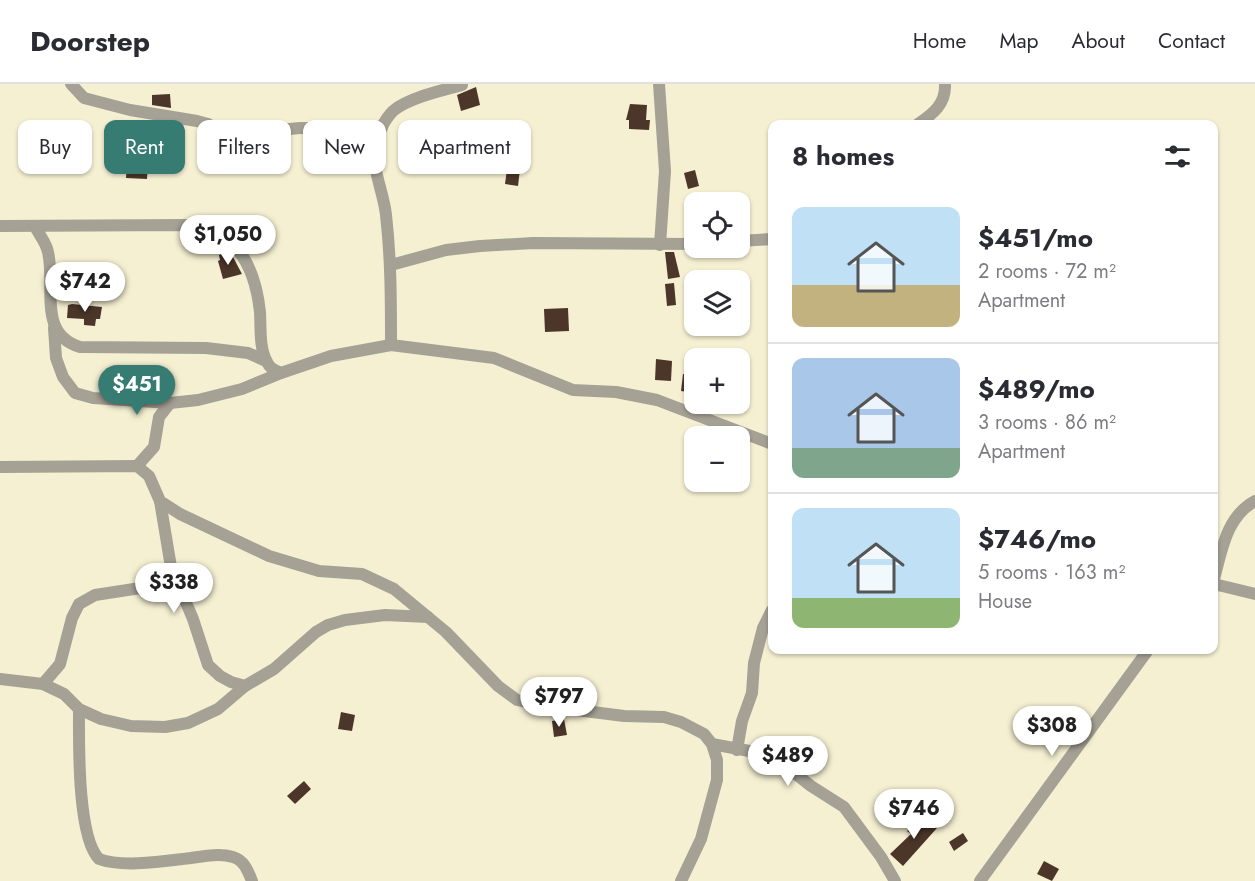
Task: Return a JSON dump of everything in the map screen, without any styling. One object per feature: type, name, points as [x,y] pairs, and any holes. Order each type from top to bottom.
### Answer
[{"type":"street","points":[[71,84],[84,99],[130,110],[197,121],[208,124],[224,135],[303,128]]},
{"type":"street","points":[[659,84],[665,171],[660,245]]},
{"type":"street","points":[[923,120],[940,105],[944,97],[945,84]]},
{"type":"street","points":[[386,122],[394,110],[402,106],[436,92],[462,85]]},
{"type":"street","points":[[378,174],[384,200],[391,265],[391,345]]},
{"type":"street","points":[[0,226],[199,225],[213,230],[224,236],[240,252],[253,276],[266,361],[271,369],[281,373]]},
{"type":"street","points":[[35,226],[48,250],[56,358],[63,377],[75,393],[93,398],[170,403],[198,400],[242,389],[331,356],[391,345],[494,358],[573,390],[616,392],[657,400],[768,442]]},
{"type":"street","points":[[750,240],[768,239]]},
{"type":"street","points":[[391,265],[446,249],[480,246],[533,243],[684,244]]},
{"type":"street","points":[[54,328],[68,344],[80,347],[206,348],[241,352],[266,361]]},
{"type":"street","points":[[136,466],[154,447],[159,417],[170,403]]},
{"type":"street","points":[[0,467],[136,466],[149,476],[160,501],[171,567],[193,619],[208,665],[220,676],[245,686]]},
{"type":"street","points":[[160,501],[180,514],[269,556],[320,571],[362,574],[394,589],[428,616],[498,686],[517,700],[624,716],[664,717],[697,729],[712,744],[717,760],[717,780],[701,839],[681,881]]},
{"type":"street","points":[[1218,565],[1229,528],[1236,515],[1255,501]]},
{"type":"street","points":[[43,684],[60,664],[72,618],[79,604],[102,594],[147,587],[156,582],[171,567]]},
{"type":"street","points":[[1218,585],[1255,594]]},
{"type":"street","points":[[0,679],[43,684],[64,694],[79,709],[101,719],[131,726],[165,727],[188,723],[218,709],[245,686],[274,669],[316,632],[328,625],[345,620],[385,615],[428,616]]},
{"type":"street","points":[[737,750],[742,721],[752,693],[754,663],[763,628],[768,618]]},
{"type":"street","points":[[980,881],[1145,654]]},
{"type":"street","points":[[79,709],[78,762],[85,815],[90,847],[99,859],[114,863],[164,862],[219,855],[234,857],[244,863],[252,881]]},
{"type":"street","points":[[712,744],[760,753],[778,760],[811,786],[844,807],[881,857],[895,881]]},
{"type":"building","points":[[476,87],[480,105],[461,111],[457,95]]},
{"type":"building","points":[[170,94],[171,108],[152,105],[152,95]]},
{"type":"building","points":[[630,104],[647,105],[646,120],[650,120],[649,130],[629,129],[629,120],[626,120]]},
{"type":"building","points":[[695,170],[699,186],[688,189],[684,173]]},
{"type":"building","points":[[126,174],[147,174],[147,179],[126,178]]},
{"type":"building","points":[[506,174],[519,174],[518,186],[505,184]]},
{"type":"building","points":[[225,250],[233,257],[242,274],[223,279],[218,261],[220,260],[219,255],[225,253]]},
{"type":"building","points":[[665,252],[674,252],[680,277],[668,279]]},
{"type":"building","points":[[674,283],[676,305],[667,306],[665,284]]},
{"type":"building","points":[[68,305],[102,307],[100,319],[96,319],[95,326],[84,325],[84,319],[67,318]]},
{"type":"building","points":[[568,308],[569,331],[545,332],[544,309]]},
{"type":"building","points":[[656,359],[672,361],[671,381],[655,380]]},
{"type":"building","points":[[683,374],[684,391],[681,391]]},
{"type":"building","points":[[341,712],[355,715],[352,731],[338,729]]},
{"type":"building","points":[[564,719],[567,735],[554,737],[552,721]]},
{"type":"building","points":[[304,781],[311,789],[295,804],[287,796]]},
{"type":"building","points":[[922,814],[937,828],[903,866],[890,854],[911,834],[907,831]]},
{"type":"building","points":[[963,833],[968,841],[954,851],[949,842]]},
{"type":"building","points":[[1044,861],[1059,869],[1052,881],[1037,874]]}]
